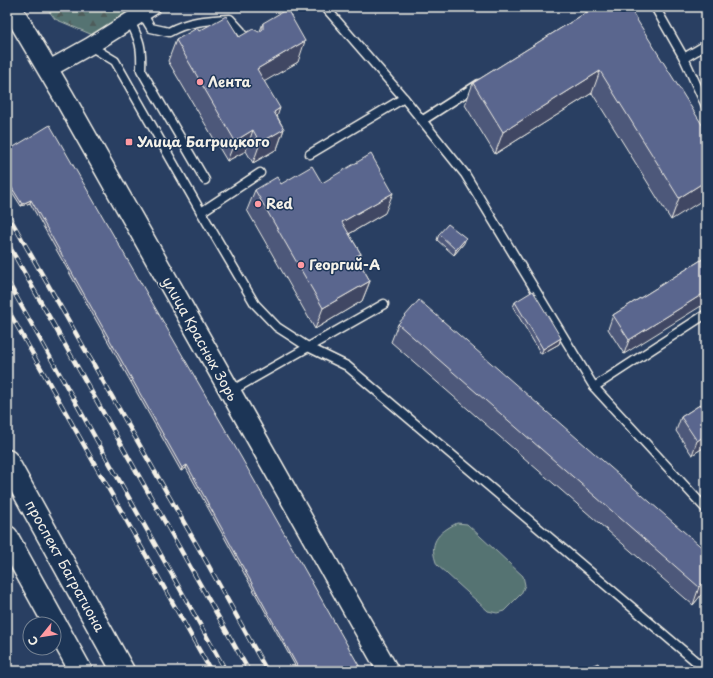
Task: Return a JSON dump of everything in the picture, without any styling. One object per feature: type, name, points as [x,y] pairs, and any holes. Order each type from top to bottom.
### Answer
[{"type":"main road","name":"проспект Багратиона","points":[[7,461],[123,671]]},
{"type":"main road","points":[[7,537],[81,671]]},
{"type":"street","name":"улица Красных Зорь","points":[[11,7],[388,671]]},
{"type":"street","points":[[47,70],[90,46],[138,13]]},
{"type":"lane","points":[[325,7],[404,98],[465,174],[594,387],[706,509]]},
{"type":"lane","points":[[655,7],[684,58],[706,106]]},
{"type":"lane","points":[[138,13],[152,28],[169,32],[181,25],[202,20],[230,19],[241,31],[251,46]]},
{"type":"lane","points":[[138,13],[139,39],[142,51],[141,70],[205,180]]},
{"type":"lane","points":[[684,58],[706,45]]},
{"type":"lane","points":[[90,46],[115,61],[255,304],[277,327],[308,347],[347,366],[706,670]]},
{"type":"lane","points":[[422,120],[486,80]]},
{"type":"lane","points":[[310,154],[404,98]]},
{"type":"lane","points":[[201,212],[260,173]]},
{"type":"lane","points":[[230,392],[384,304]]},
{"type":"lane","points":[[594,387],[706,314]]},
{"type":"green space","points":[[46,7],[140,7],[95,36],[55,19]]},
{"type":"green space","points":[[457,523],[467,524],[523,576],[525,585],[521,594],[504,611],[497,613],[488,611],[437,565],[434,557],[434,545],[436,540],[444,531]]},
{"type":"building","points":[[595,7],[629,7],[706,131],[706,181],[679,198],[600,71],[503,132],[473,83]]},
{"type":"building","points":[[287,9],[305,41],[257,69],[280,108],[274,112],[284,129],[260,143],[253,130],[235,141],[176,40],[197,28],[199,31],[226,16],[239,37],[253,29],[259,32],[263,29],[263,23]]},
{"type":"building","points":[[50,125],[362,671],[300,671],[187,465],[182,468],[31,200],[22,204],[7,180],[7,151]]},
{"type":"building","points":[[371,154],[393,193],[342,222],[361,254],[356,256],[370,281],[323,308],[255,190],[277,177],[281,184],[312,166],[322,183]]},
{"type":"building","points":[[448,224],[466,238],[456,250],[439,234]]},
{"type":"building","points":[[706,257],[706,292],[629,340],[613,315]]},
{"type":"building","points":[[533,291],[561,338],[543,349],[515,302]]},
{"type":"building","points":[[419,300],[706,551],[706,579],[699,587],[398,324]]},
{"type":"building","points":[[706,401],[706,435],[697,441],[681,417]]},
{"type":"building","points":[[598,663],[602,671],[580,671]]},
{"type":"railway","points":[[7,213],[206,561],[267,671]]},
{"type":"railway","points":[[7,242],[249,671]]},
{"type":"railway","points":[[7,280],[226,671]]},
{"type":"railway","points":[[7,308],[211,671]]},
{"type":"place","name":"Лента","points":[[200,82]]},
{"type":"place","name":"Улица Багрицкого","points":[[129,142]]},
{"type":"place","name":"Red","points":[[258,204]]},
{"type":"place","name":"Георгий-А","points":[[301,265]]}]
